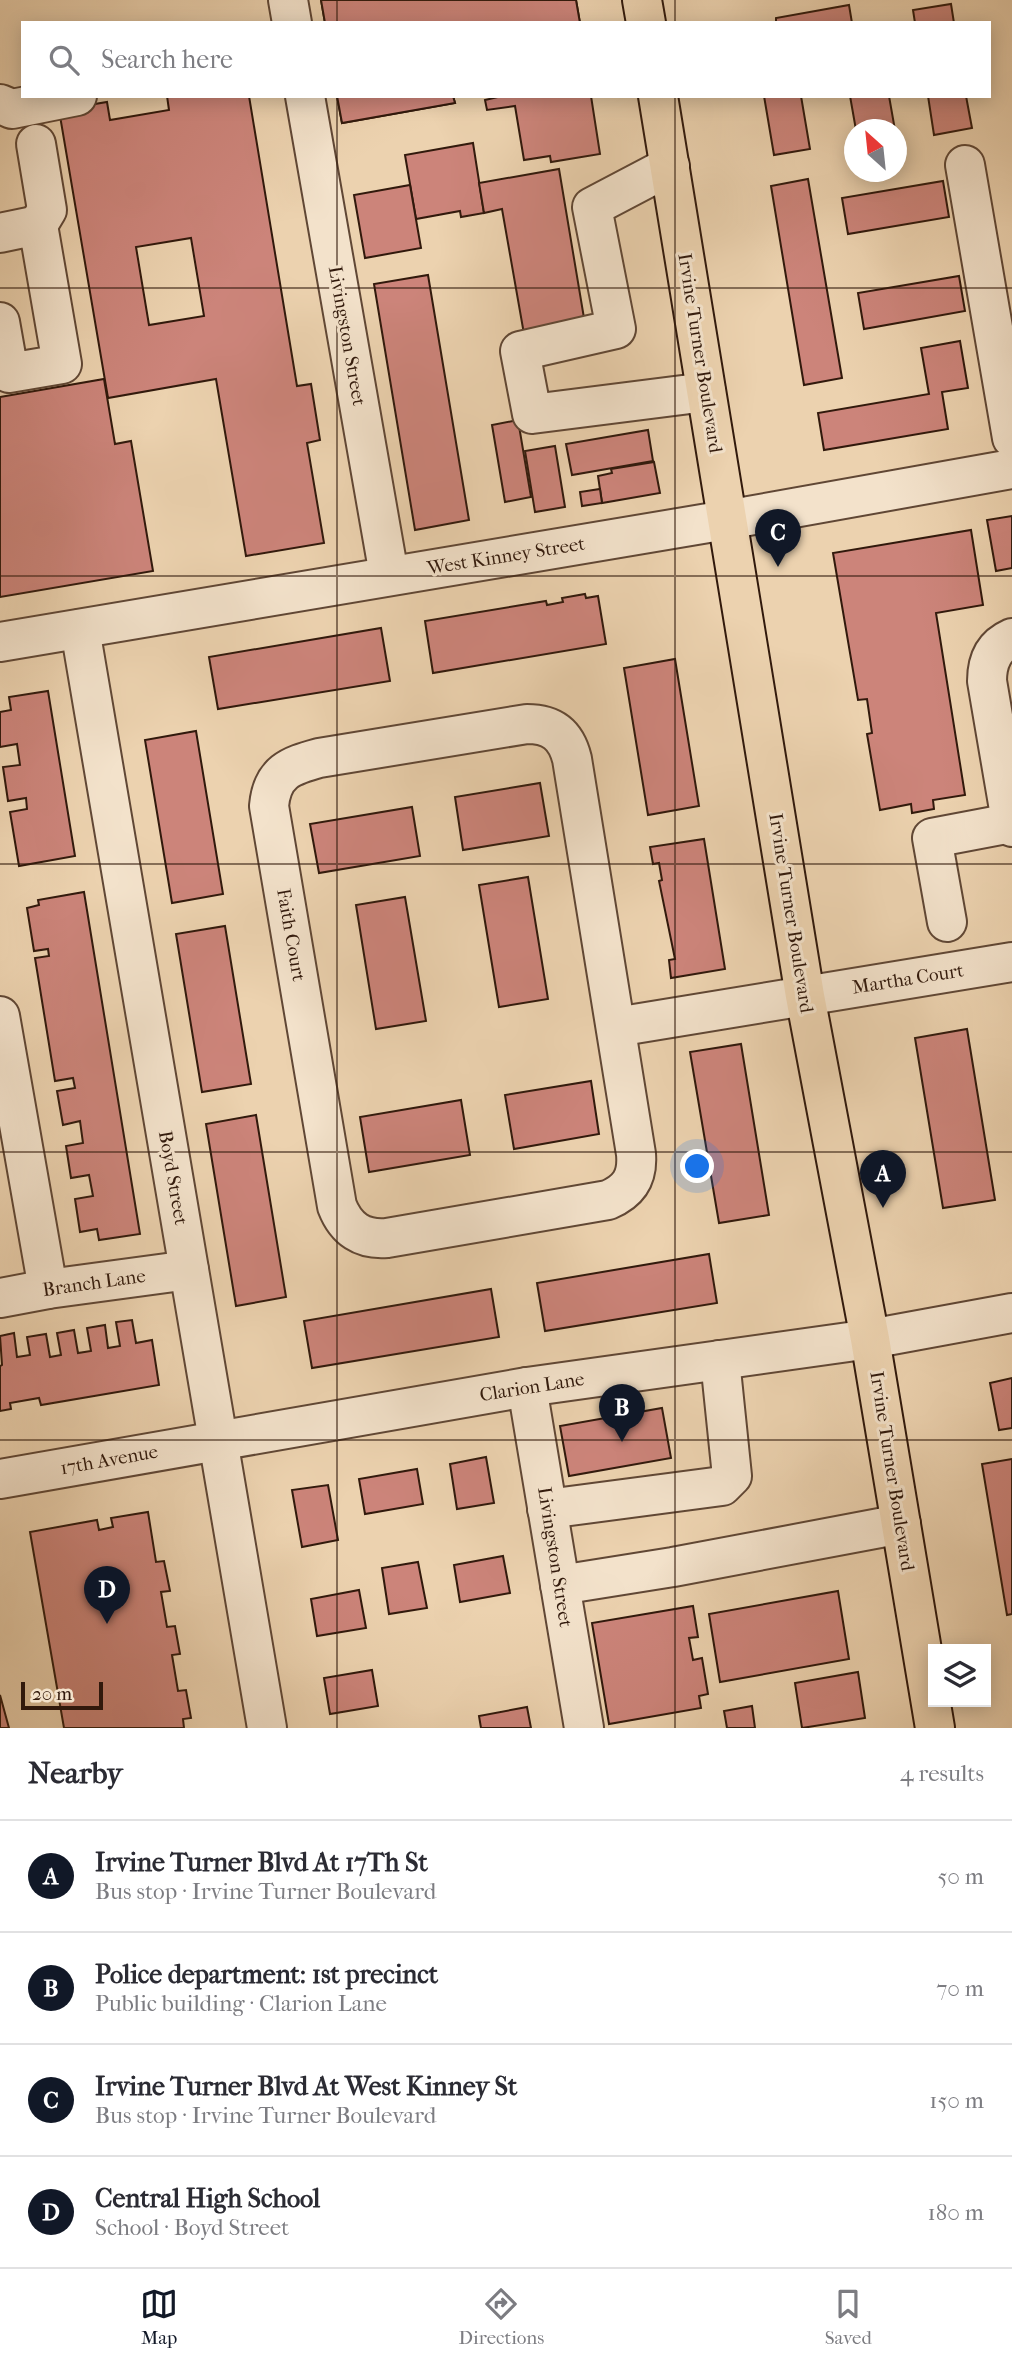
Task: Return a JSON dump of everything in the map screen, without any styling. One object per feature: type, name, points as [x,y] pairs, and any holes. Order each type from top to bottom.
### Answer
[{"type":"main road","points":[[642,0],[646,21]]},
{"type":"main road","name":"Irvine Turner Boulevard","points":[[658,98],[805,996],[870,1339],[935,1728]]},
{"type":"street","points":[[288,0],[292,21]]},
{"type":"street","points":[[6,106],[63,98]]},
{"type":"street","name":"Livingston Street","points":[[305,98],[389,575]]},
{"type":"street","points":[[0,321],[9,373],[62,364],[38,225],[47,210],[36,144]]},
{"type":"street","points":[[965,165],[1012,438]]},
{"type":"street","points":[[670,166],[592,207],[616,329],[520,351],[532,414],[706,392]]},
{"type":"street","points":[[0,233],[38,225]]},
{"type":"street","name":"West Kinney Street","points":[[0,642],[1012,469]]},
{"type":"street","name":"Boyd Street","points":[[80,629],[267,1728]]},
{"type":"street","points":[[947,922],[932,838],[1012,825],[987,670],[992,654],[1012,638]]},
{"type":"street","name":"Faith Court","points":[[527,724],[539,724],[558,732],[569,748],[572,759],[616,1027],[637,1167],[632,1184],[620,1195],[591,1204],[387,1238],[366,1237],[349,1228],[337,1206],[270,806],[270,794],[279,777],[297,764],[319,758],[527,724]]},
{"type":"street","name":"Martha Court","points":[[805,996],[1012,962]]},
{"type":"street","points":[[616,1027],[805,996]]},
{"type":"street","points":[[0,1016],[48,1289]]},
{"type":"street","name":"Branch Lane","points":[[0,1298],[189,1270]]},
{"type":"street","name":"Clarion Lane","points":[[218,1442],[527,1387],[870,1339],[1012,1313]]},
{"type":"street","points":[[547,1509],[722,1486],[732,1476],[720,1360]]},
{"type":"street","name":"Livingston Street","points":[[527,1387],[584,1728]]},
{"type":"street","name":"17th Avenue","points":[[0,1479],[218,1442]]},
{"type":"street","points":[[560,1584],[673,1567],[901,1524]]},
{"type":"building","points":[[321,0],[395,0],[398,15],[416,12],[415,3],[430,0],[576,0],[580,21],[325,21]]},
{"type":"building","points":[[321,0],[576,0],[580,21],[325,21]]},
{"type":"building","points":[[951,4],[954,21],[915,21],[913,10]]},
{"type":"building","points":[[849,5],[852,21],[776,21],[776,18]]},
{"type":"building","points":[[167,98],[249,98],[297,386],[311,384],[320,440],[307,443],[324,543],[246,556],[216,379],[108,398],[59,110],[107,102],[110,120],[169,110]],"holes":[[[191,238],[204,316],[149,325],[136,247]]]},
{"type":"building","points":[[337,98],[454,98],[455,103],[342,123]]},
{"type":"building","points":[[337,98],[454,98],[455,103],[342,123]]},
{"type":"building","points":[[591,98],[600,154],[551,162],[550,156],[524,160],[515,106],[487,110],[485,100]]},
{"type":"building","points":[[764,98],[801,98],[810,149],[774,155]]},
{"type":"building","points":[[850,98],[889,98],[893,119],[854,119]]},
{"type":"building","points":[[928,98],[966,98],[972,128],[934,135]]},
{"type":"building","points":[[473,143],[484,213],[461,217],[460,211],[416,219],[405,155]]},
{"type":"building","points":[[559,169],[585,324],[524,334],[502,209],[484,213],[479,183]]},
{"type":"building","points":[[808,179],[842,378],[804,385],[771,186]]},
{"type":"building","points":[[943,181],[949,217],[848,234],[842,198]]},
{"type":"building","points":[[410,185],[421,248],[365,258],[354,195]]},
{"type":"building","points":[[428,275],[469,520],[415,530],[374,284]]},
{"type":"building","points":[[959,276],[965,311],[864,329],[858,293]]},
{"type":"building","points":[[960,341],[968,388],[942,392],[948,429],[824,450],[818,413],[929,394],[921,348]]},
{"type":"building","points":[[104,379],[115,444],[131,441],[153,571],[0,597],[0,397]]},
{"type":"building","points":[[518,420],[531,497],[505,502],[492,425]]},
{"type":"building","points":[[648,430],[653,461],[572,475],[566,444]]},
{"type":"building","points":[[555,446],[565,507],[535,512],[525,451]]},
{"type":"building","points":[[654,462],[660,493],[602,503],[598,476],[612,473],[611,469]]},
{"type":"building","points":[[600,489],[602,503],[582,506],[580,492]]},
{"type":"building","points":[[1012,516],[1012,568],[996,571],[987,520]]},
{"type":"building","points":[[971,530],[983,605],[936,613],[965,795],[933,800],[934,809],[912,813],[911,804],[880,810],[867,734],[872,733],[867,699],[858,700],[833,553]]},
{"type":"building","points":[[585,594],[586,598],[598,596],[606,644],[433,673],[425,621],[546,601],[547,605],[563,602],[562,598]]},
{"type":"building","points":[[381,628],[390,681],[218,709],[209,657]]},
{"type":"building","points":[[675,659],[699,806],[648,815],[624,668]]},
{"type":"building","points":[[48,691],[75,856],[19,866],[10,812],[27,809],[26,798],[8,801],[3,767],[20,765],[17,744],[0,747],[0,712],[11,710],[9,697]]},
{"type":"building","points":[[196,731],[223,894],[172,903],[145,740]]},
{"type":"building","points":[[540,783],[549,836],[463,850],[455,797]]},
{"type":"building","points":[[412,807],[420,856],[319,873],[310,824]]},
{"type":"building","points":[[704,839],[725,969],[671,978],[669,960],[675,959],[659,881],[662,880],[659,863],[653,864],[650,847]]},
{"type":"building","points":[[528,877],[548,999],[499,1007],[479,885]]},
{"type":"building","points":[[84,892],[140,1234],[99,1240],[97,1229],[80,1232],[75,1199],[93,1196],[89,1175],[71,1178],[66,1146],[83,1143],[80,1121],[63,1125],[57,1091],[75,1088],[73,1078],[55,1081],[35,958],[49,956],[48,949],[34,951],[27,908],[39,905],[38,900]]},
{"type":"building","points":[[405,897],[426,1021],[376,1029],[356,905]]},
{"type":"building","points":[[225,926],[251,1084],[202,1092],[176,934]]},
{"type":"building","points":[[967,1029],[995,1200],[943,1208],[915,1038]]},
{"type":"building","points":[[741,1044],[769,1215],[719,1223],[690,1052]]},
{"type":"building","points":[[591,1081],[599,1134],[514,1149],[505,1095]]},
{"type":"building","points":[[461,1100],[470,1155],[369,1172],[360,1117]]},
{"type":"building","points":[[256,1115],[286,1297],[236,1306],[206,1124]]},
{"type":"building","points":[[709,1254],[717,1303],[545,1331],[537,1283]]},
{"type":"building","points":[[491,1289],[499,1337],[312,1368],[304,1321]]},
{"type":"building","points":[[132,1320],[136,1343],[152,1340],[159,1385],[41,1405],[39,1398],[10,1403],[11,1409],[0,1411],[0,1336],[14,1333],[17,1357],[30,1355],[27,1337],[46,1334],[50,1357],[61,1355],[57,1333],[74,1330],[78,1353],[91,1351],[87,1328],[105,1325],[108,1348],[120,1346],[116,1322]]},
{"type":"building","points":[[1012,1378],[1012,1428],[999,1430],[990,1383]]},
{"type":"building","points":[[662,1408],[671,1458],[569,1476],[560,1426]]},
{"type":"building","points":[[486,1457],[494,1503],[457,1509],[450,1464]]},
{"type":"building","points":[[1012,1459],[1012,1614],[1007,1615],[982,1464]]},
{"type":"building","points":[[417,1469],[423,1504],[365,1514],[359,1479]]},
{"type":"building","points":[[328,1485],[338,1540],[302,1547],[292,1490]]},
{"type":"building","points":[[148,1512],[156,1562],[164,1561],[170,1591],[161,1592],[167,1627],[175,1626],[180,1654],[172,1655],[178,1691],[186,1690],[191,1718],[183,1719],[184,1728],[64,1728],[30,1532],[97,1520],[99,1530],[113,1527],[111,1518]]},
{"type":"building","points":[[503,1556],[510,1593],[460,1602],[454,1565]]},
{"type":"building","points":[[418,1562],[427,1608],[389,1614],[382,1568]]},
{"type":"building","points":[[359,1590],[366,1628],[317,1636],[311,1599]]},
{"type":"building","points":[[838,1591],[849,1659],[720,1682],[709,1614]]},
{"type":"building","points":[[693,1606],[698,1637],[689,1638],[693,1660],[702,1658],[708,1694],[699,1696],[701,1708],[609,1724],[592,1623]]},
{"type":"building","points":[[372,1670],[378,1706],[330,1714],[324,1678]]},
{"type":"building","points":[[858,1672],[865,1718],[802,1728],[795,1683]]},
{"type":"building","points":[[0,1695],[9,1728],[0,1728]]},
{"type":"building","points":[[752,1706],[755,1728],[727,1728],[724,1711]]},
{"type":"building","points":[[527,1707],[531,1728],[481,1728],[479,1716]]},
{"type":"place","name":"Irvine Turner Blvd At West Kinney St","points":[[778,567]]},
{"type":"place","name":"Irvine Turner Blvd At 17Th St","points":[[883,1208]]},
{"type":"place","name":"Police department: 1st precinct","points":[[622,1442]]},
{"type":"place","name":"Central High School","points":[[107,1624]]}]
